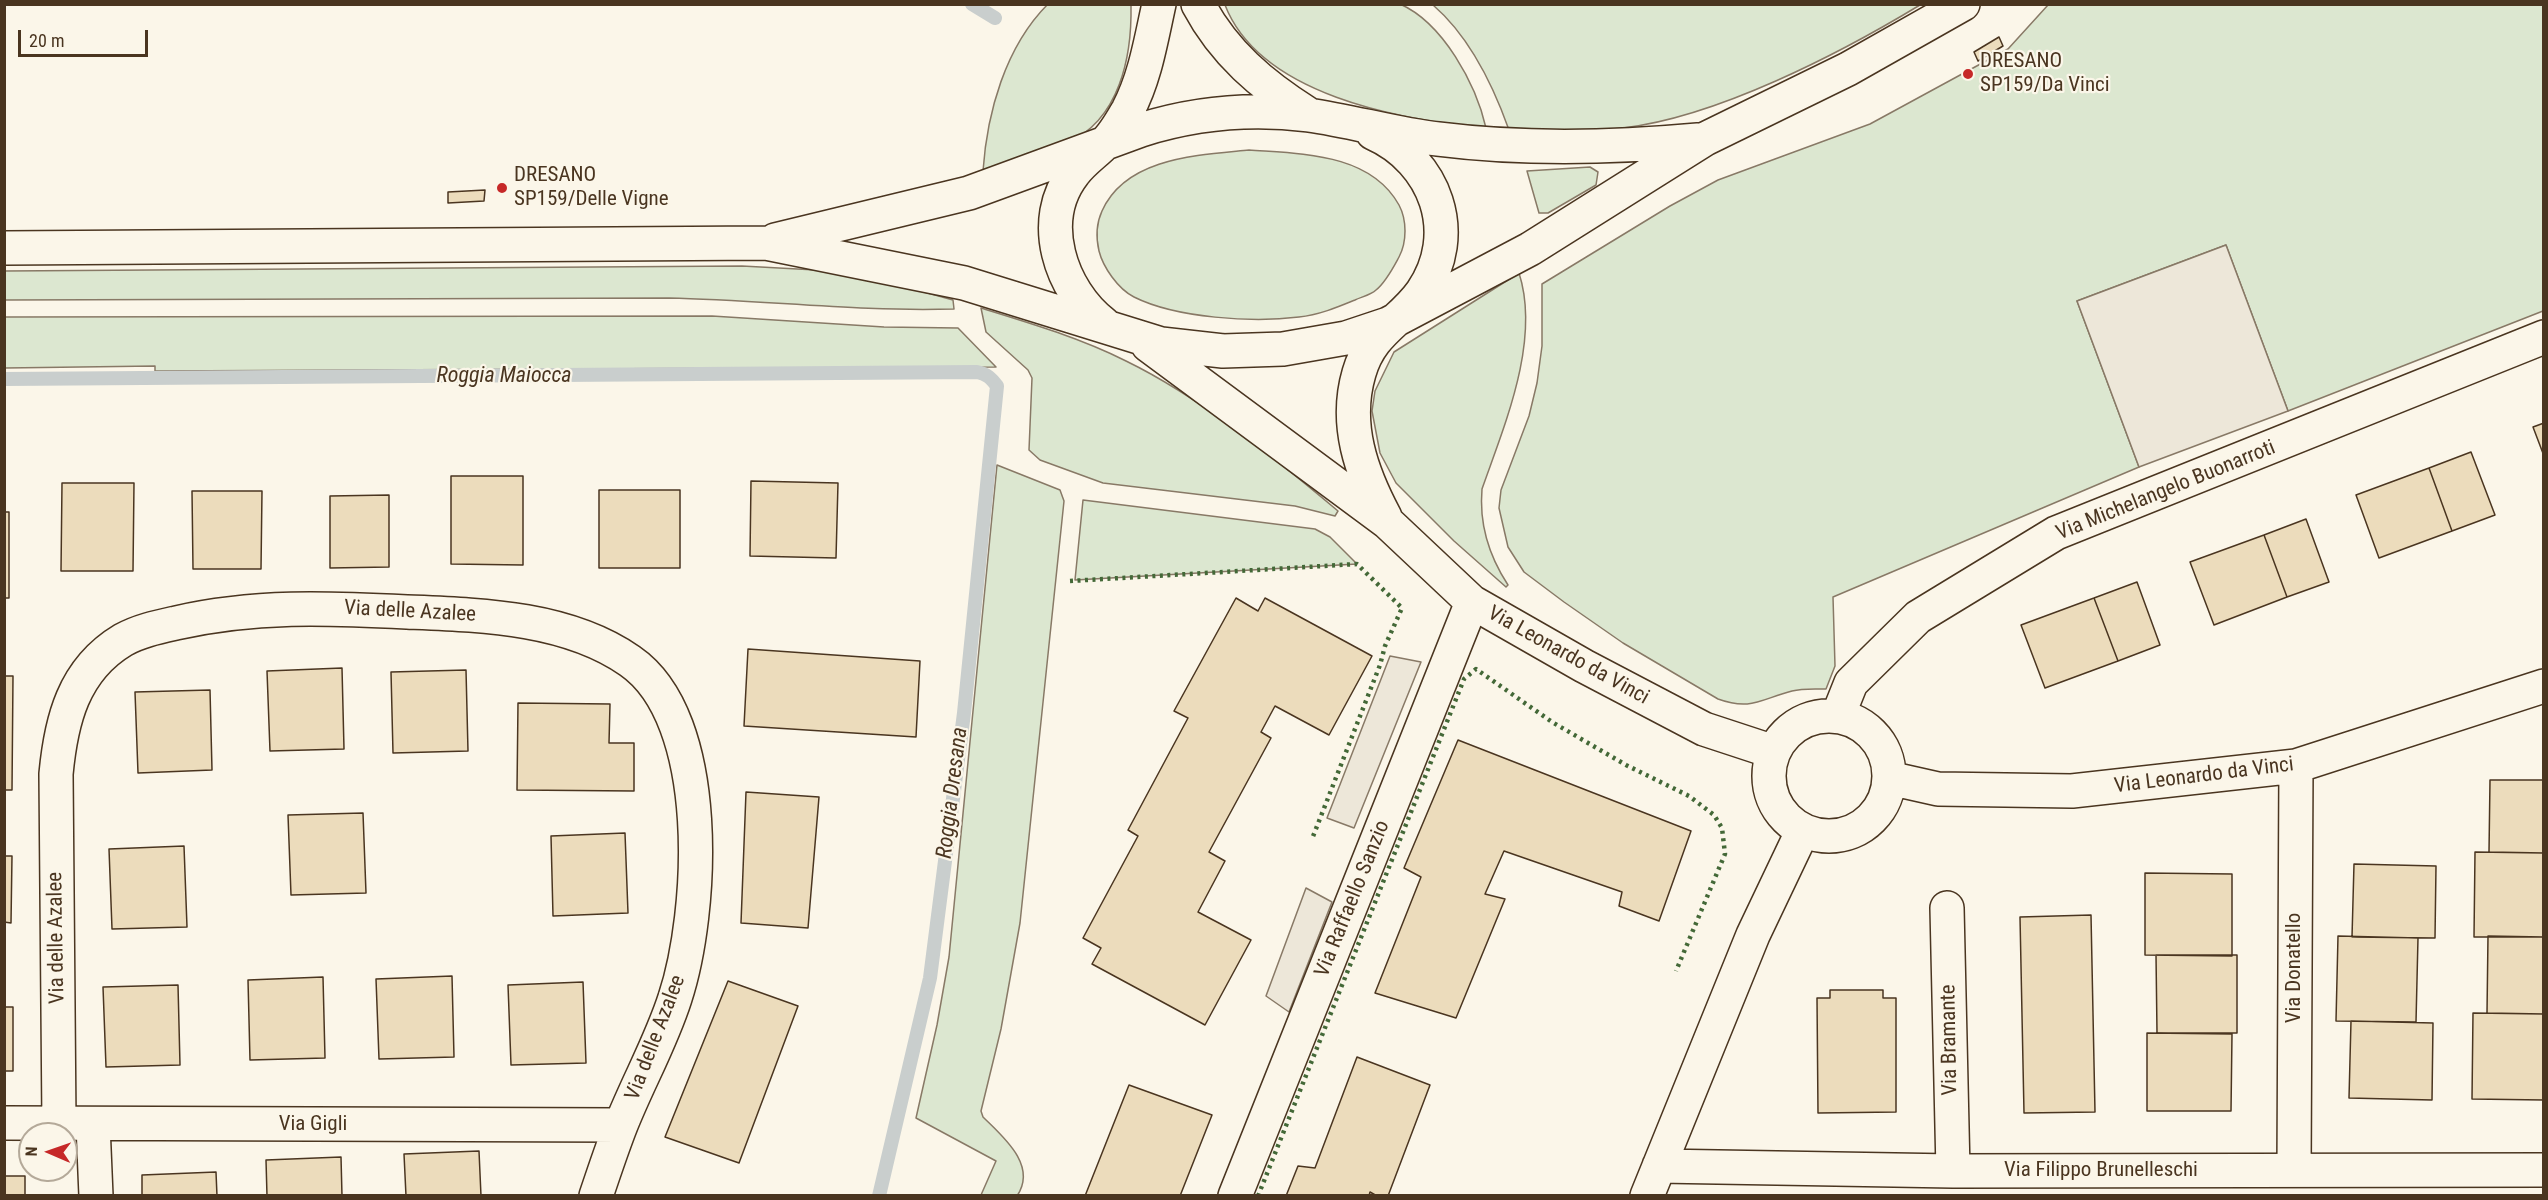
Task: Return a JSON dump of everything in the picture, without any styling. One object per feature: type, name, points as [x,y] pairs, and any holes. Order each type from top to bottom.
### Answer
[{"type":"street","points":[[1105,325],[1088,311],[1076,296],[1062,267],[1056,237],[1057,218],[1064,189],[1073,174],[1105,144],[1119,126],[1136,93],[1159,4]]},
{"type":"street","points":[[1198,4],[1215,34],[1245,68],[1323,118],[1383,137],[1399,149],[1428,178],[1441,214],[1440,248],[1429,279],[1414,301],[1388,324]]},
{"type":"street","points":[[4,248],[766,243],[964,283],[1105,325],[1140,338],[1202,350],[1265,351],[1346,338],[1388,324],[1530,249],[1705,139],[1848,69],[1963,4]]},
{"type":"street","points":[[766,243],[969,194],[1164,123],[1218,114],[1267,112],[1323,118],[1436,139],[1533,147],[1607,147],[1705,139]]},
{"type":"street","name":"Via Leonardo da Vinci","points":[[1387,522],[1362,468],[1354,429],[1353,406],[1360,370],[1367,352],[1388,324]]},
{"type":"street","name":"Via Michelangelo Buonarroti","points":[[1841,716],[1841,708],[1851,683],[1918,617],[2056,533],[2544,337]]},
{"type":"street","name":"Via Leonardo da Vinci","points":[[1140,338],[1387,522],[1472,602],[1584,666],[1704,729],[1774,752]]},
{"type":"street","name":"Via Raffaello Sanzio","points":[[1235,1196],[1472,602]]},
{"type":"street","name":"Via delle Azalee","points":[[59,1122],[56,774],[61,733],[75,690],[109,651],[135,635],[219,614],[296,607],[482,616],[531,624],[576,636],[617,653],[638,667],[657,687],[675,723],[690,785],[696,837],[696,893],[691,934],[675,997],[621,1125],[596,1196]]},
{"type":"street","name":"Via Leonardo da Vinci","points":[[1890,778],[1938,789],[2072,791],[2296,766],[2544,686]]},
{"type":"street","points":[[1841,716],[1857,722],[1873,734],[1885,753],[1890,778],[1884,802],[1871,820],[1851,832],[1827,836],[1803,830],[1785,817],[1773,800],[1768,780],[1774,752],[1788,731],[1807,719],[1841,716]]},
{"type":"street","name":"Via Donatello","points":[[2294,1170],[2296,766]]},
{"type":"street","points":[[1653,1181],[1753,935],[1803,830]]},
{"type":"street","name":"Via Bramante","points":[[1947,908],[1953,1171]]},
{"type":"street","name":"Via Gigli","points":[[78,1125],[621,1125]]},
{"type":"street","points":[[93,1125],[96,1196]]},
{"type":"street","name":"Via Filippo Brunelleschi","points":[[1653,1181],[1953,1171],[2544,1170]]},
{"type":"green space","points":[[1048,4],[1131,5],[1129,45],[1119,84],[1111,103],[1100,119],[1085,133],[1036,155],[983,171],[989,126],[1001,82],[1020,40]]},
{"type":"green space","points":[[1400,4],[1416,13],[1430,25],[1455,57],[1466,74],[1486,128],[1414,118],[1375,109],[1336,97],[1300,81],[1268,61],[1243,36],[1225,5]]},
{"type":"green space","points":[[1433,5],[1920,5],[1815,63],[1737,97],[1698,111],[1659,122],[1623,128],[1566,131],[1509,130],[1487,79],[1469,46],[1446,17]]},
{"type":"green space","points":[[2048,5],[2543,5],[2543,311],[2288,411],[2226,245],[2077,301],[2139,467],[1833,597],[1835,666],[1826,689],[1796,690],[1748,704],[1718,699],[1623,643],[1524,572],[1508,547],[1499,508],[1501,490],[1529,416],[1537,383],[1542,346],[1542,284],[1670,206],[1718,180],[1870,124],[2008,49]]},
{"type":"green space","points":[[1249,150],[1312,155],[1333,160],[1371,175],[1386,188],[1402,211],[1405,238],[1399,257],[1380,287],[1369,295],[1321,313],[1280,319],[1238,319],[1171,310],[1134,297],[1117,283],[1101,257],[1097,236],[1100,216],[1113,193],[1128,179],[1166,162],[1187,157]]},
{"type":"green space","points":[[1590,167],[1598,172],[1596,185],[1548,213],[1539,213],[1527,171]]},
{"type":"green space","points":[[742,266],[816,270],[877,279],[953,300],[954,309],[883,309],[669,298],[5,300],[4,271]]},
{"type":"green space","points":[[1519,273],[1525,299],[1526,327],[1523,355],[1509,411],[1482,489],[1481,502],[1487,539],[1508,585],[1506,587],[1454,541],[1396,483],[1380,453],[1372,411],[1375,391],[1394,352]]},
{"type":"green space","points":[[981,308],[1073,338],[1154,376],[1209,410],[1289,470],[1338,511],[1335,516],[1295,506],[1103,483],[1040,460],[1029,450],[1032,378],[1028,370],[986,332]]},
{"type":"green space","points":[[712,316],[884,327],[958,328],[996,367],[155,371],[155,366],[5,368],[5,317]]},
{"type":"green space","points":[[997,465],[1060,490],[1064,501],[1020,923],[1001,1029],[981,1111],[983,1117],[1008,1142],[1020,1162],[1023,1173],[1022,1184],[1017,1196],[981,1195],[996,1161],[916,1118],[937,1025],[949,957]]},
{"type":"green space","points":[[1083,500],[1315,529],[1330,537],[1357,564],[1075,580]]},
{"type":"shaded area","points":[[2226,245],[2288,411],[2139,467],[2077,301]]},
{"type":"shaded area","points":[[1390,656],[1421,662],[1354,828],[1327,818]]},
{"type":"shaded area","points":[[1306,888],[1332,902],[1289,1012],[1266,996]]},
{"type":"building","points":[[1999,37],[2003,46],[1978,61],[1974,52]]},
{"type":"building","points":[[485,190],[484,201],[448,203],[448,192]]},
{"type":"building","points":[[2544,423],[2544,456],[2533,427]]},
{"type":"building","points":[[2471,452],[2495,515],[2452,531],[2429,468]]},
{"type":"building","points":[[2429,468],[2452,531],[2379,558],[2356,495]]},
{"type":"building","points":[[451,476],[523,476],[523,565],[451,564]]},
{"type":"building","points":[[751,481],[838,483],[836,558],[750,556]]},
{"type":"building","points":[[62,483],[134,483],[133,571],[61,571]]},
{"type":"building","points":[[599,490],[680,490],[680,568],[599,568]]},
{"type":"building","points":[[192,491],[262,491],[261,569],[193,569]]},
{"type":"building","points":[[389,495],[389,567],[330,568],[330,496]]},
{"type":"building","points":[[4,512],[9,512],[9,598],[4,598]]},
{"type":"building","points":[[2306,519],[2329,582],[2287,597],[2264,535]]},
{"type":"building","points":[[2264,535],[2287,597],[2214,625],[2190,562]]},
{"type":"building","points":[[2137,582],[2160,645],[2118,661],[2094,598]]},
{"type":"building","points":[[1236,598],[1258,611],[1265,598],[1372,656],[1329,735],[1275,706],[1261,732],[1271,738],[1209,852],[1225,861],[1198,912],[1251,940],[1205,1025],[1092,964],[1101,948],[1083,938],[1138,836],[1128,830],[1188,718],[1174,711]]},
{"type":"building","points":[[2094,598],[2118,661],[2045,688],[2021,625]]},
{"type":"building","points":[[748,649],[920,661],[916,737],[744,726]]},
{"type":"building","points":[[342,668],[344,749],[270,751],[267,671]]},
{"type":"building","points":[[466,670],[468,751],[393,753],[391,672]]},
{"type":"building","points":[[4,676],[13,676],[12,790],[4,790]]},
{"type":"building","points":[[210,690],[212,770],[138,773],[135,692]]},
{"type":"building","points":[[518,703],[610,704],[609,743],[634,743],[634,791],[517,790]]},
{"type":"building","points":[[1458,740],[1691,831],[1659,921],[1619,906],[1622,892],[1504,851],[1485,894],[1505,899],[1456,1018],[1375,993],[1421,877],[1404,868]]},
{"type":"building","points":[[2490,780],[2544,780],[2544,853],[2489,852]]},
{"type":"building","points":[[746,792],[819,797],[808,928],[741,923]]},
{"type":"building","points":[[363,813],[366,893],[291,895],[288,815]]},
{"type":"building","points":[[625,833],[628,913],[553,916],[551,836]]},
{"type":"building","points":[[184,846],[187,927],[112,929],[109,849]]},
{"type":"building","points":[[2475,852],[2544,853],[2544,937],[2474,937]]},
{"type":"building","points":[[4,856],[12,856],[11,923],[4,922]]},
{"type":"building","points":[[2354,864],[2436,866],[2435,938],[2352,937]]},
{"type":"building","points":[[2145,873],[2232,874],[2232,956],[2145,955]]},
{"type":"building","points":[[2091,915],[2095,1112],[2024,1113],[2020,917]]},
{"type":"building","points":[[2338,936],[2418,938],[2416,1022],[2336,1021]]},
{"type":"building","points":[[2488,936],[2544,937],[2544,1014],[2487,1013]]},
{"type":"building","points":[[2156,955],[2237,955],[2237,1033],[2157,1033]]},
{"type":"building","points":[[452,976],[454,1057],[379,1059],[376,979]]},
{"type":"building","points":[[323,977],[325,1058],[250,1060],[248,980]]},
{"type":"building","points":[[728,981],[798,1006],[739,1163],[665,1137]]},
{"type":"building","points":[[583,982],[586,1063],[511,1065],[508,985]]},
{"type":"building","points":[[178,985],[180,1065],[106,1067],[103,987]]},
{"type":"building","points":[[1830,990],[1883,990],[1883,998],[1896,998],[1896,1112],[1818,1113],[1817,998],[1830,998]]},
{"type":"building","points":[[4,1007],[13,1007],[13,1071],[4,1071]]},
{"type":"building","points":[[2473,1013],[2544,1014],[2544,1100],[2472,1099]]},
{"type":"building","points":[[2351,1021],[2433,1023],[2432,1100],[2349,1098]]},
{"type":"building","points":[[2147,1033],[2232,1034],[2231,1111],[2147,1111]]},
{"type":"building","points":[[1357,1057],[1430,1085],[1388,1196],[1377,1196],[1370,1192],[1369,1196],[1286,1196],[1298,1166],[1315,1168]]},
{"type":"building","points":[[1129,1085],[1212,1115],[1180,1196],[1085,1196]]},
{"type":"building","points":[[479,1151],[481,1196],[406,1196],[404,1154]]},
{"type":"building","points":[[341,1157],[342,1196],[267,1196],[266,1160]]},
{"type":"building","points":[[216,1172],[217,1196],[142,1196],[142,1175]]},
{"type":"building","points":[[4,1176],[18,1176],[18,1182],[25,1182],[25,1196],[4,1196]]},
{"type":"waterway","name":"Roggia Dresana","points":[[972,4],[995,18]]},
{"type":"waterway","name":"Roggia Maiocca","points":[[4,379],[977,372],[991,379],[997,386],[964,713],[930,978],[879,1196]]},
{"type":"hedge","points":[[1070,581],[1357,564],[1402,608],[1385,646],[1380,665],[1312,839]]},
{"type":"hedge","points":[[1258,1196],[1464,679],[1476,669],[1552,722],[1626,765],[1689,796],[1714,815],[1722,828],[1725,854],[1676,971]]},
{"type":"place","name":"DRESANO SP159/Da Vinci","points":[[1968,74]]},
{"type":"place","name":"DRESANO SP159/Delle Vigne","points":[[502,188]]}]
